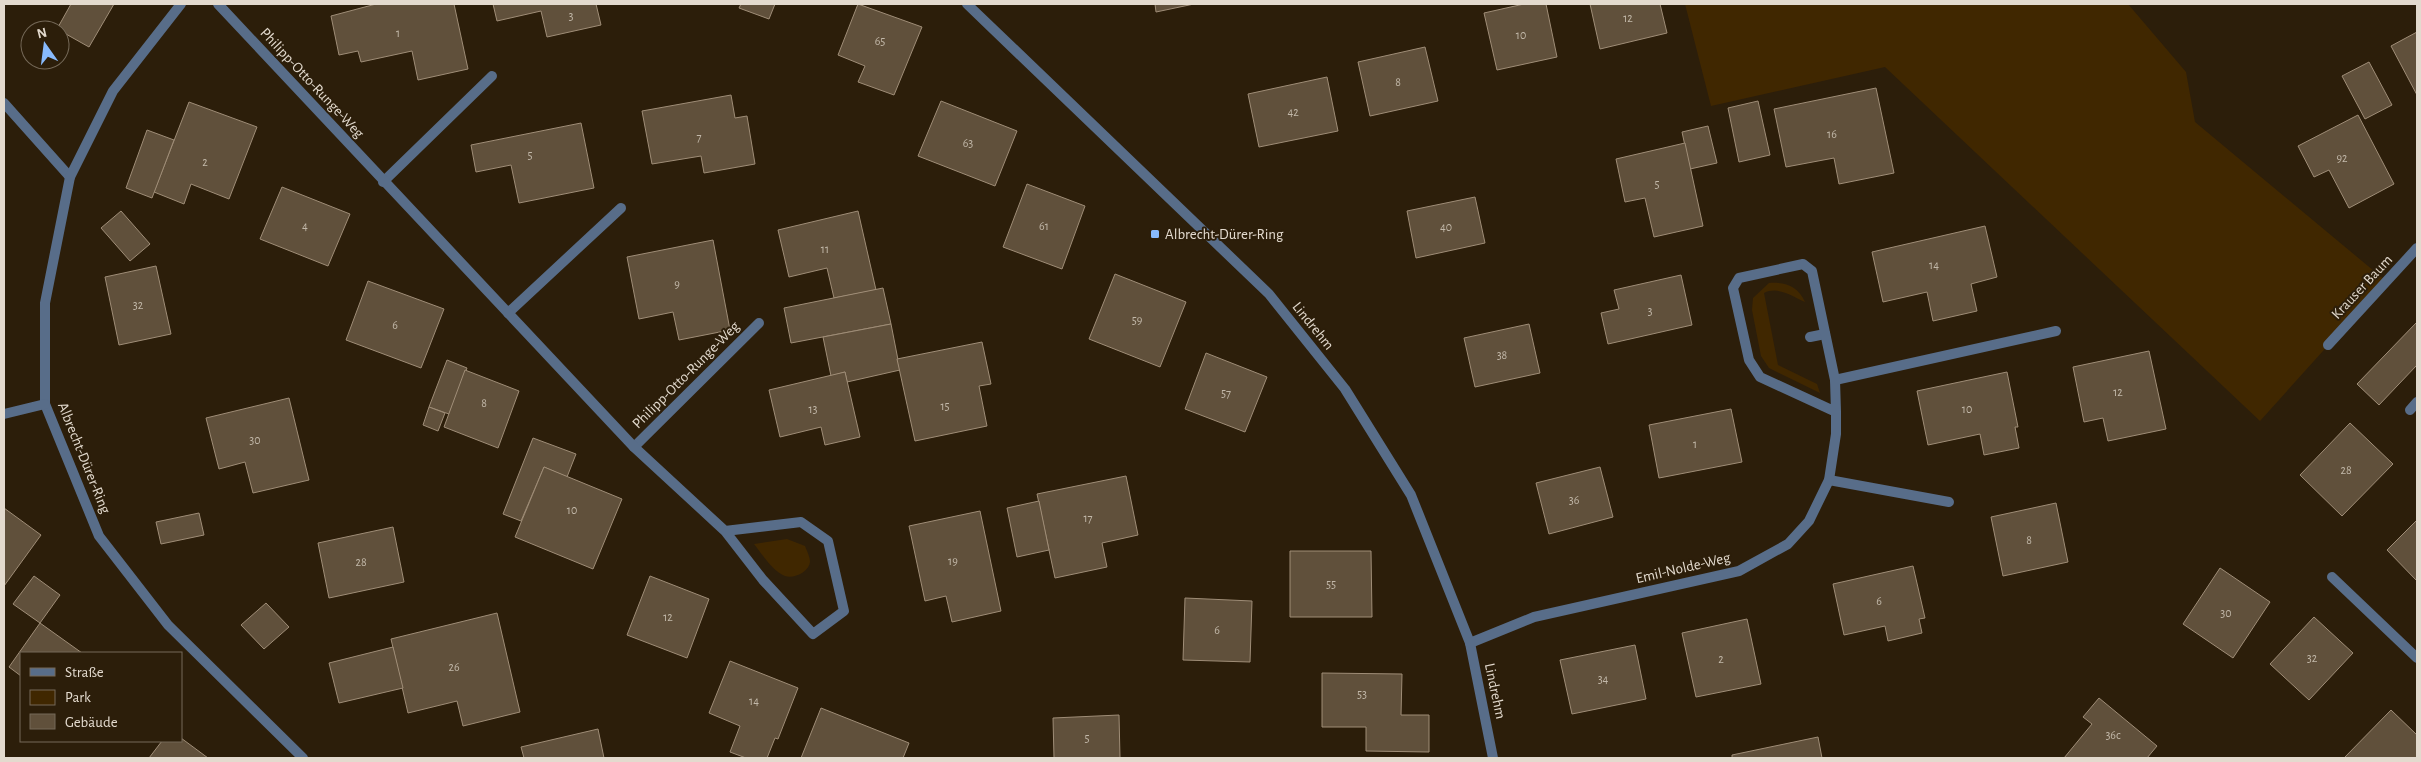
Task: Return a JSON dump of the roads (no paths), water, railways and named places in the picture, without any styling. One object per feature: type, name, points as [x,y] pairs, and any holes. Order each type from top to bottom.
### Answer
[{"type":"street","name":"Albrecht-Dürer-Ring","points":[[181,4],[113,91],[70,176],[45,303],[45,404],[99,536],[168,625],[303,758]]},
{"type":"street","name":"Philipp-Otto-Runge-Weg","points":[[218,4],[383,182],[634,447],[725,531],[763,580],[813,634],[844,611],[828,541],[801,522],[725,531]]},
{"type":"street","name":"Lindrehm","points":[[968,4],[1269,294],[1345,389],[1411,495],[1470,643],[1493,758]]},
{"type":"street","points":[[383,182],[492,76]]},
{"type":"street","points":[[4,103],[70,176]]},
{"type":"street","points":[[508,313],[621,208]]},
{"type":"street","name":"Krauser Baum","points":[[2328,345],[2417,248]]},
{"type":"street","name":"Emil-Nolde-Weg","points":[[1470,643],[1534,617],[1739,571],[1788,544],[1809,521],[1829,480],[1836,434],[1836,412],[1835,380],[1812,271],[1803,264],[1739,278],[1733,288],[1749,360],[1760,377],[1836,412]]},
{"type":"street","name":"Philipp-Otto-Runge-Weg","points":[[634,447],[759,323]]},
{"type":"street","points":[[1835,380],[2056,331]]},
{"type":"street","points":[[1810,337],[1826,334]]},
{"type":"street","points":[[2410,410],[2417,402]]},
{"type":"street","points":[[4,414],[45,404]]},
{"type":"street","points":[[1829,480],[1949,502]]},
{"type":"street","points":[[2332,577],[2417,658]]},
{"type":"place","name":"Albrecht-Dürer-Ring","points":[[1155,234]]}]
